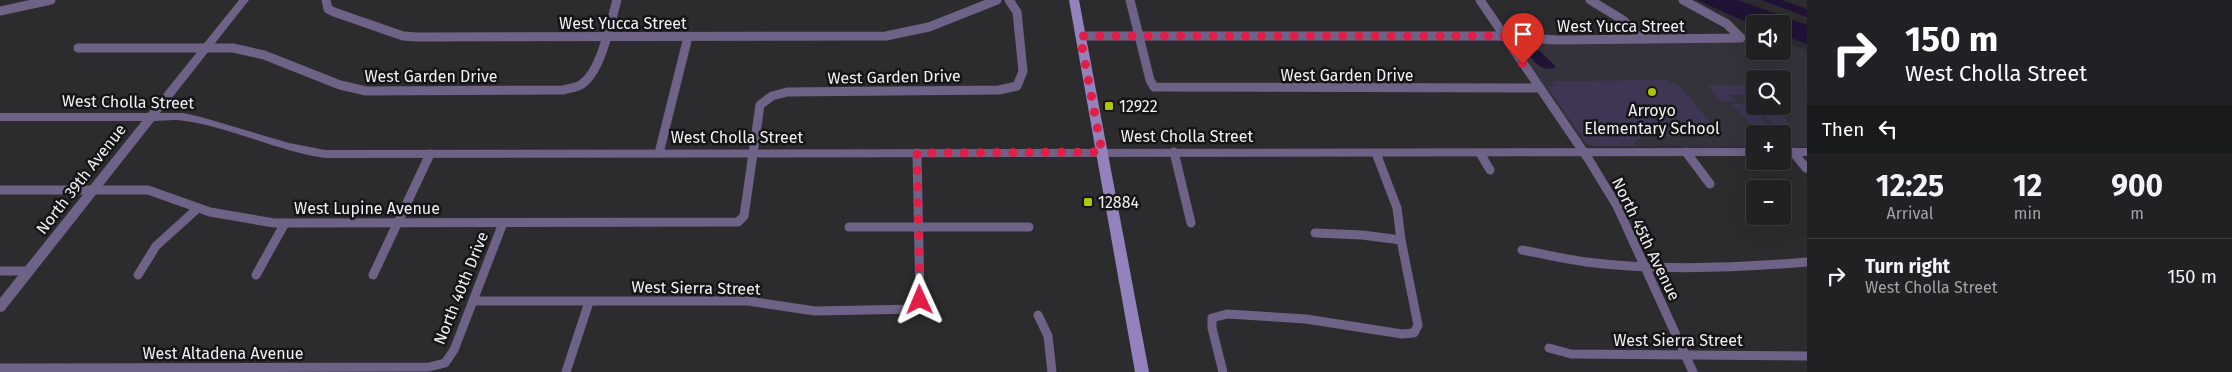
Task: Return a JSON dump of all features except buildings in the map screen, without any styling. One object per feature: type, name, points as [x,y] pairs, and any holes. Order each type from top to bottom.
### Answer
[{"type":"main road","points":[[1074,0],[1142,372]]},
{"type":"street","points":[[0,11],[51,0]]},
{"type":"street","name":"North 39th Avenue","points":[[0,307],[244,0]]},
{"type":"street","points":[[580,85],[587,79],[594,68],[617,0]]},
{"type":"street","name":"West Yucca Street","points":[[326,2],[334,12],[408,37],[688,37],[876,36],[906,34],[927,29],[997,0]]},
{"type":"street","points":[[1009,0],[1017,12],[1023,71],[1017,86]]},
{"type":"street","points":[[1130,0],[1139,36]]},
{"type":"street","name":"North 45th Avenue","points":[[1480,0],[1584,152],[1617,206],[1693,372]]},
{"type":"street","points":[[1590,0],[1623,20],[1642,40]]},
{"type":"street","name":"West Yucca Street","points":[[1080,36],[1504,36],[1557,40],[1741,38],[1727,24],[1683,0]]},
{"type":"street","points":[[927,29],[932,36]]},
{"type":"street","name":"West Garden Drive","points":[[1139,36],[1150,80],[1154,88],[1540,88]]},
{"type":"street","points":[[659,153],[688,37]]},
{"type":"street","name":"West Garden Drive","points":[[78,48],[233,48],[264,55],[340,84],[366,90],[563,90],[580,85]]},
{"type":"street","name":"West Garden Drive","points":[[771,95],[787,92],[999,90],[1017,86]]},
{"type":"street","points":[[753,153],[760,105],[771,95]]},
{"type":"street","name":"West Cholla Street","points":[[0,117],[183,117],[209,122],[273,144],[313,152],[430,154],[1746,152]]},
{"type":"street","points":[[1174,152],[1192,223]]},
{"type":"street","points":[[1686,152],[1710,184]]},
{"type":"street","points":[[1791,152],[1807,152]]},
{"type":"street","name":"West Lupine Avenue","points":[[0,190],[148,190],[198,208],[244,219],[285,223],[738,222],[744,216],[753,153]]},
{"type":"street","points":[[917,153],[918,227]]},
{"type":"street","points":[[1224,372],[1212,328],[1212,318],[1227,314],[1306,319],[1402,334],[1414,334],[1418,325],[1401,240],[1398,208],[1376,153]]},
{"type":"street","points":[[1480,153],[1490,170]]},
{"type":"street","points":[[373,275],[430,154]]},
{"type":"street","points":[[1791,155],[1806,168]]},
{"type":"street","points":[[138,275],[146,256],[157,242],[198,208]]},
{"type":"street","points":[[256,274],[285,223]]},
{"type":"street","name":"North 40th Drive","points":[[445,363],[454,350],[503,223]]},
{"type":"street","points":[[849,227],[1029,226]]},
{"type":"street","name":"West Sierra Street","points":[[473,301],[748,301],[815,311],[917,309],[920,300],[918,227]]},
{"type":"street","points":[[1315,233],[1362,235],[1401,240]]},
{"type":"street","points":[[1522,250],[1612,265],[1645,267],[1757,266],[1807,262]]},
{"type":"street","points":[[0,271],[29,271]]},
{"type":"street","points":[[566,372],[589,302]]},
{"type":"street","points":[[1038,314],[1048,336],[1052,372]]},
{"type":"street","name":"West Sierra Street","points":[[1549,348],[1571,354],[1807,356]]},
{"type":"street","name":"West Altadena Avenue","points":[[0,368],[74,370],[320,370],[429,367],[445,363]]},
{"type":"shaded area","points":[[1697,0],[1738,0],[1779,15],[1746,15],[1746,22]]},
{"type":"shaded area","points":[[1761,0],[1782,0],[1807,9],[1807,17]]},
{"type":"shaded area","points":[[1791,19],[1807,25],[1807,44],[1791,38]]},
{"type":"shaded area","name":"Arroyo Elementary School","points":[[1514,42],[1746,42],[1746,60],[1791,60],[1791,44],[1807,50],[1807,147],[1791,147],[1791,125],[1746,125],[1746,147],[1588,146],[1582,142]]},
{"type":"shaded area","points":[[1531,50],[1540,51],[1556,67],[1547,69],[1540,66],[1528,53]]},
{"type":"shaded area","points":[[1668,80],[1670,83],[1677,83],[1722,136],[1643,136],[1633,143],[1635,146],[1592,146],[1586,143],[1547,86],[1555,86],[1551,81]]},
{"type":"shaded area","points":[[1708,85],[1746,85],[1746,95],[1729,95],[1733,101],[1721,101]]},
{"type":"shaded area","points":[[1732,104],[1746,104],[1746,115],[1759,115],[1767,124],[1750,124]]},
{"type":"shaded area","points":[[1764,115],[1781,115],[1789,124],[1772,124]]},
{"type":"place","name":"Arroyo Elementary School","points":[[1652,92]]},
{"type":"place","name":"12922","points":[[1109,106]]},
{"type":"place","name":"12884","points":[[1088,202]]},
{"type":"route","points":[[920,300],[917,153],[1102,152],[1080,36],[1504,36],[1523,64]]}]
